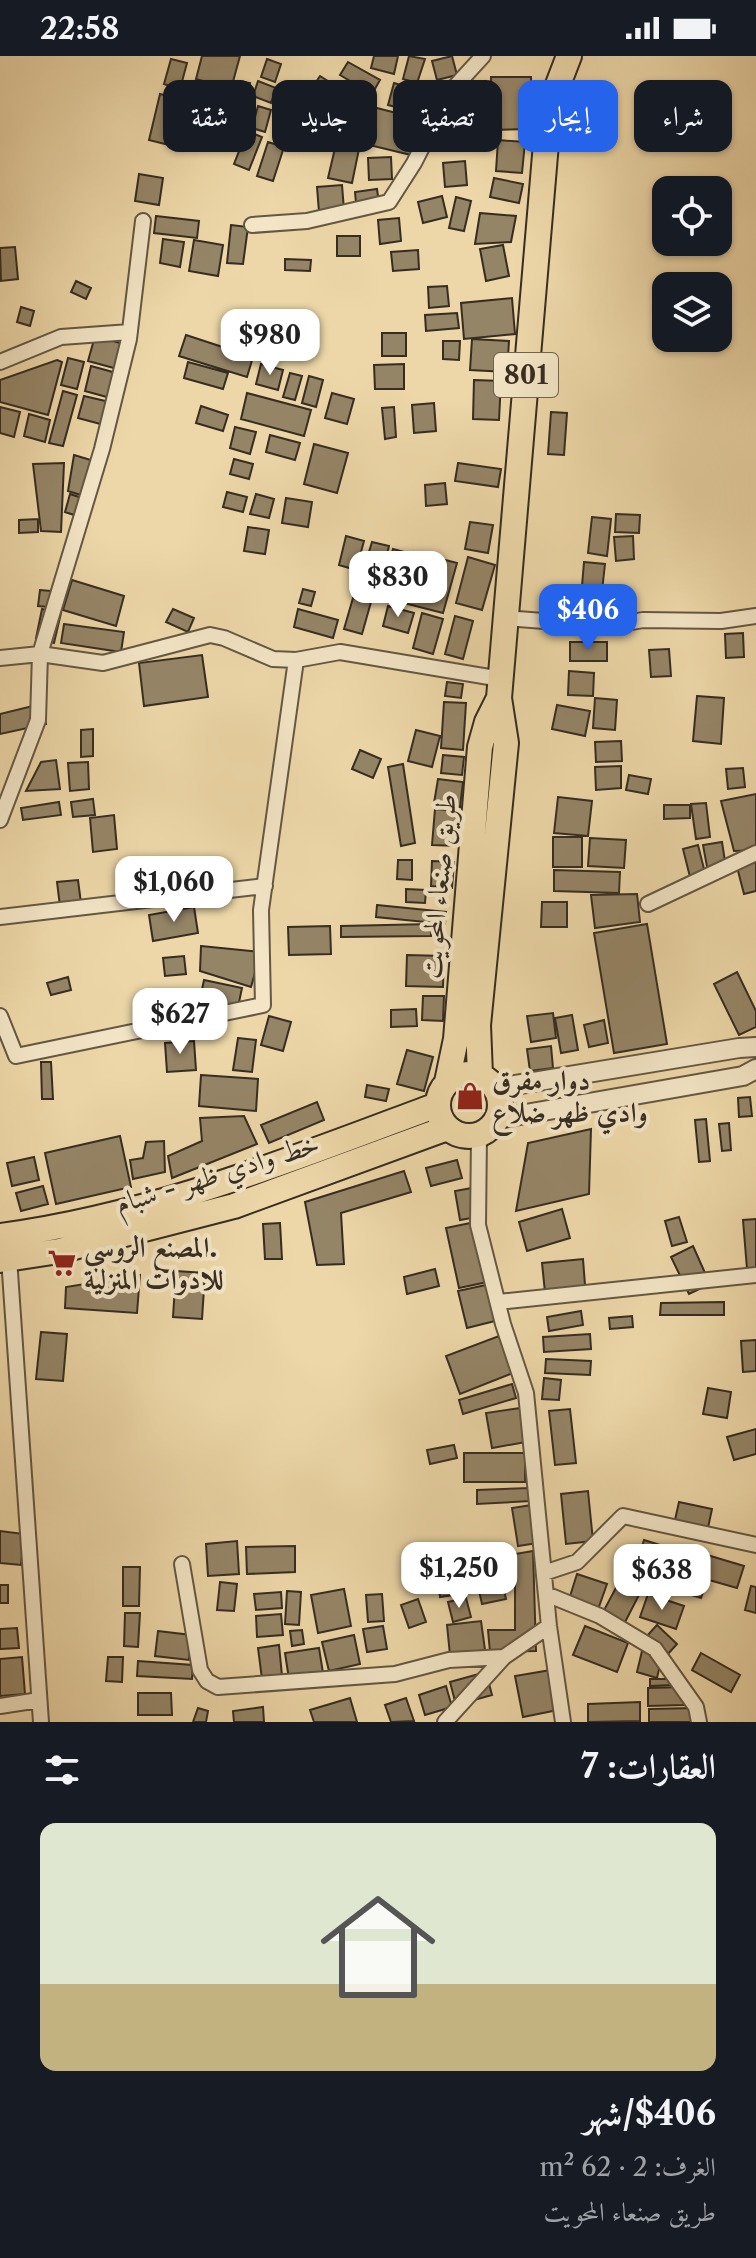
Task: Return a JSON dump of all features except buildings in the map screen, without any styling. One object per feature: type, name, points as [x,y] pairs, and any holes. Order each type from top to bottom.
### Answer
[{"type":"main road","name":"طريق صنعاء المحويت","points":[[488,1081],[478,1025],[506,743],[500,688],[549,108],[569,56]]},
{"type":"main road","name":"طريق صنعاء المحويت","points":[[447,1082],[456,1039],[480,747],[500,688]]},
{"type":"main road","points":[[470,1073],[488,1081],[500,1098],[488,1127],[468,1137],[447,1128],[437,1105],[440,1092],[447,1082],[458,1075],[470,1073]]},
{"type":"main road","name":"خط وادي ظهر - شبام","points":[[3,1251],[54,1229],[228,1183],[437,1105]]},
{"type":"main road","name":"خط وادي ظهر - شبام","points":[[3,1251],[59,1251],[234,1206],[447,1128]]},
{"type":"street","points":[[252,225],[307,221],[389,202],[414,163],[450,92],[483,56]]},
{"type":"street","points":[[0,820],[38,720],[40,654],[102,449],[130,332],[143,221]]},
{"type":"street","points":[[0,362],[61,337],[130,332]]},
{"type":"street","points":[[506,618],[609,626],[643,620],[721,621],[756,616]]},
{"type":"street","points":[[0,658],[40,654],[103,663],[210,635],[224,638],[262,656],[296,660],[329,652],[351,653],[500,688]]},
{"type":"street","points":[[0,1016],[16,1056],[263,1005],[261,910],[296,660]]},
{"type":"street","points":[[648,904],[756,853]]},
{"type":"street","points":[[0,917],[265,886]]},
{"type":"street","points":[[488,1081],[756,1047]]},
{"type":"street","points":[[563,1722],[549,1626],[526,1393],[478,1225],[488,1127],[743,1076],[756,1069]]},
{"type":"street","points":[[3,1251],[41,1722]]},
{"type":"street","points":[[498,1302],[756,1275]]},
{"type":"street","points":[[544,1573],[577,1562],[623,1516],[756,1545]]},
{"type":"street","points":[[182,1564],[200,1670],[207,1681],[218,1687],[395,1674],[449,1660],[504,1657]]},
{"type":"street","points":[[546,1594],[600,1616],[655,1649],[696,1707],[699,1722]]},
{"type":"street","points":[[445,1722],[504,1657],[549,1626]]},
{"type":"street","points":[[0,1706],[39,1700]]},
{"type":"place","name":"دوار مفرق وادي ظهر ضلاع","points":[[470,1096]]},
{"type":"place","name":"المصنع الروسي. للادوات المنزلية","points":[[62,1263]]}]
